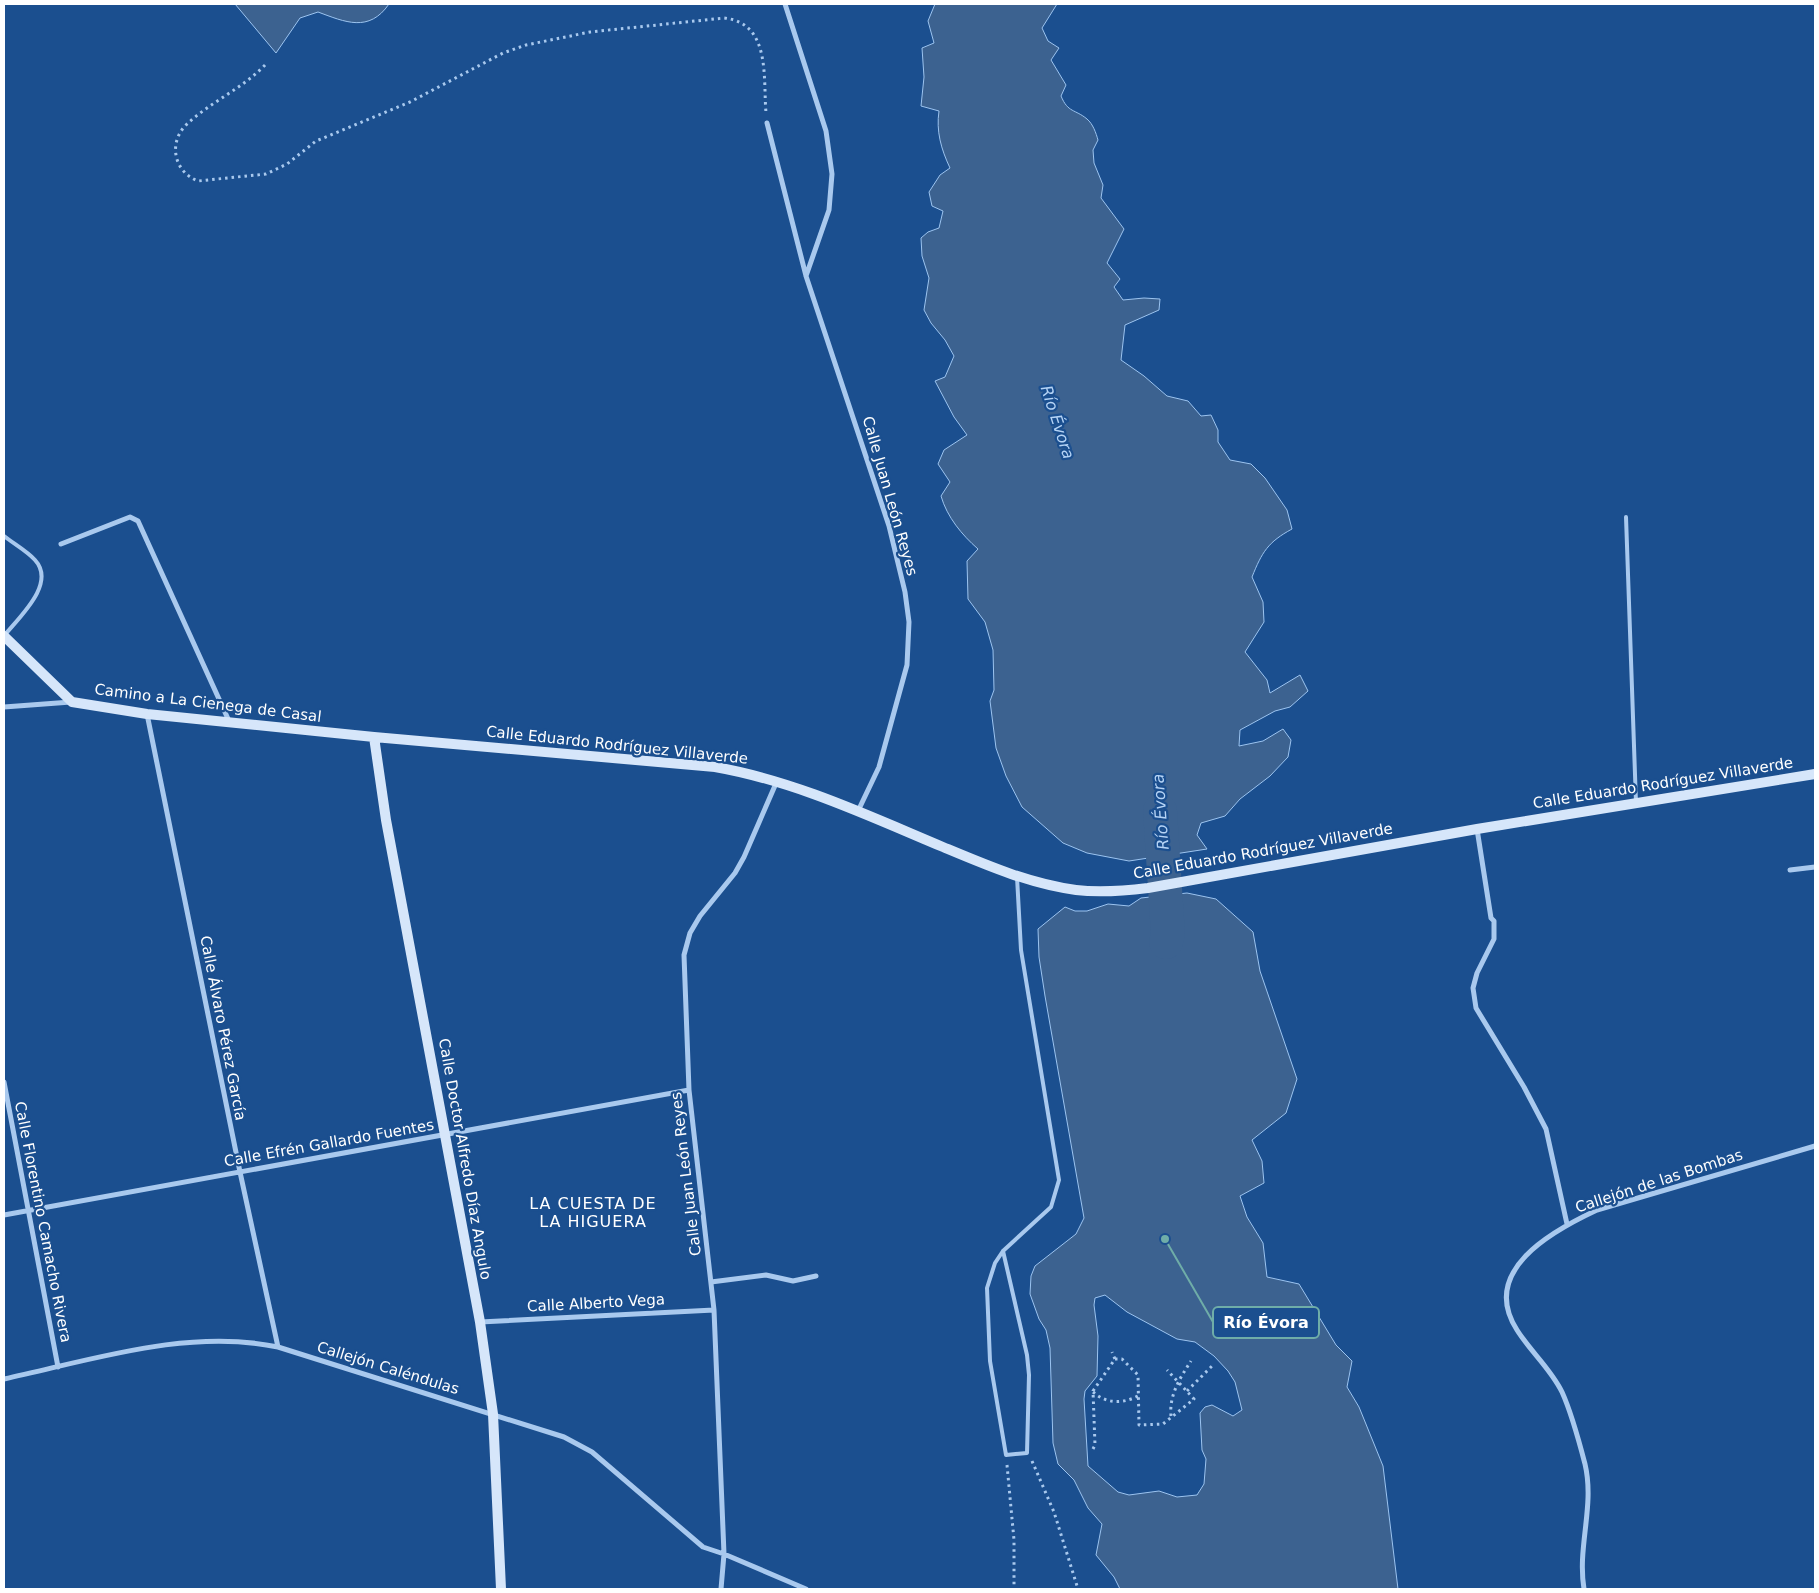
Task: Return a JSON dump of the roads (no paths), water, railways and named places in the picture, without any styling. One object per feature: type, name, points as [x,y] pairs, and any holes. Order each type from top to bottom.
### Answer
[{"type":"street","points":[[785,4],[826,131],[832,174],[829,210],[806,276]]},
{"type":"street","name":"Calle Juan León Reyes","points":[[767,123],[806,276],[889,526],[905,592],[909,622],[907,665],[897,706],[880,767],[857,811]]},
{"type":"street","points":[[61,544],[130,517],[138,520],[229,721]]},
{"type":"street","name":"Camino a La Cienega de Casal","points":[[4,636],[72,702],[147,714],[374,737]]},
{"type":"street","points":[[4,707],[72,702]]},
{"type":"street","name":"Calle Álvaro Pérez García","points":[[147,714],[240,1172],[278,1346]]},
{"type":"street","name":"Calle Eduardo Rodríguez Villaverde","points":[[374,737],[715,767],[777,780],[1017,876],[1078,891],[1118,892],[1477,829],[1815,774]]},
{"type":"street","name":"Calle Doctor Alfredo Díaz Angulo","points":[[374,737],[386,820],[480,1322],[493,1414],[501,1589]]},
{"type":"street","name":"Calle Juan León Reyes","points":[[721,1589],[724,1554],[714,1310],[689,1090],[686,944],[700,916],[735,873],[744,857],[777,780]]},
{"type":"street","points":[[1477,829],[1491,918],[1494,922],[1494,939],[1477,973],[1473,988],[1476,1008],[1524,1087],[1546,1129],[1567,1224]]},
{"type":"street","points":[[1790,870],[1815,867]]},
{"type":"street","name":"Calle Florentino Camacho Rivera","points":[[4,1082],[58,1367]]},
{"type":"street","name":"Calle Efrén Gallardo Fuentes","points":[[4,1215],[689,1090]]},
{"type":"street","name":"Callejón de las Bombas","points":[[1584,1589],[1583,1543],[1589,1508],[1585,1467],[1561,1391],[1515,1328],[1508,1307],[1506,1286],[1518,1264],[1543,1241],[1567,1224],[1597,1210],[1815,1146]]},
{"type":"street","points":[[711,1282],[761,1275],[772,1275],[793,1281],[816,1276]]},
{"type":"street","name":"Calle Alberto Vega","points":[[480,1322],[714,1310]]},
{"type":"street","name":"Callejón Caléndulas","points":[[4,1378],[176,1344],[238,1342],[278,1346],[549,1431],[592,1452],[703,1547],[806,1589]]},
{"type":"lane","points":[[1626,517],[1636,803]]},
{"type":"lane","points":[[4,536],[35,559],[40,567],[42,584],[4,636]]},
{"type":"lane","points":[[1003,1251],[1027,1355],[1029,1375],[1027,1453],[1006,1454],[990,1361],[986,1302],[990,1275],[1003,1251],[1051,1207],[1059,1180],[1021,950],[1017,876]]},
{"type":"water","points":[[235,4],[389,4],[373,19],[365,22],[347,22],[318,12],[300,18],[276,53]]},
{"type":"water","name":"Río Évora","points":[[935,4],[1057,4],[1042,28],[1048,41],[1059,48],[1051,60],[1066,85],[1061,96],[1066,105],[1087,119],[1094,129],[1098,140],[1093,150],[1094,163],[1103,185],[1101,198],[1124,229],[1107,263],[1120,279],[1114,287],[1123,300],[1160,299],[1159,310],[1125,325],[1121,360],[1144,376],[1167,396],[1188,401],[1201,416],[1211,415],[1218,430],[1218,442],[1230,460],[1251,464],[1265,478],[1287,510],[1292,529],[1271,543],[1259,561],[1252,577],[1263,602],[1264,622],[1245,652],[1267,680],[1270,693],[1300,675],[1308,691],[1290,707],[1275,711],[1240,730],[1239,746],[1263,741],[1283,729],[1291,740],[1288,757],[1270,776],[1240,799],[1225,816],[1201,823],[1197,835],[1207,849],[1129,861],[1087,853],[1063,843],[1022,807],[1006,776],[996,748],[990,701],[994,690],[993,650],[985,622],[968,599],[967,561],[978,549],[961,532],[947,511],[941,496],[950,482],[938,464],[944,450],[967,435],[954,417],[935,381],[945,377],[954,356],[924,310],[929,278],[922,256],[921,238],[928,232],[939,228],[943,211],[932,206],[929,192],[940,175],[950,168],[940,140],[938,126],[939,111],[921,106],[924,77],[922,48],[934,43],[928,21]]},
{"type":"water","points":[[1187,893],[1216,899],[1253,932],[1260,971],[1297,1079],[1286,1113],[1252,1140],[1262,1161],[1264,1183],[1240,1196],[1247,1217],[1263,1243],[1267,1277],[1299,1284],[1336,1345],[1352,1361],[1347,1387],[1359,1407],[1383,1466],[1398,1589],[1120,1589],[1114,1577],[1096,1555],[1102,1524],[1088,1508],[1074,1480],[1058,1464],[1053,1443],[1050,1348],[1046,1330],[1039,1319],[1030,1294],[1031,1276],[1035,1266],[1076,1234],[1084,1218],[1045,996],[1039,957],[1038,929],[1065,907],[1075,911],[1087,911],[1108,904],[1129,906],[1141,898]],"holes":[[[1105,1295],[1127,1312],[1177,1339],[1195,1342],[1214,1356],[1235,1382],[1242,1410],[1233,1416],[1212,1405],[1205,1407],[1200,1413],[1202,1450],[1206,1459],[1204,1484],[1197,1495],[1177,1497],[1159,1491],[1129,1495],[1118,1492],[1088,1466],[1084,1399],[1085,1391],[1097,1376],[1098,1336],[1094,1305],[1095,1298]]]},
{"type":"waterway","name":"Río Évora","points":[[1160,811],[1168,934],[1166,942]]},
{"type":"place","name":"Río Évora","points":[[1165,1239]]},
{"type":"district","name":"LA CUESTA DE LA HIGUERA","points":[[593,1212]]}]
